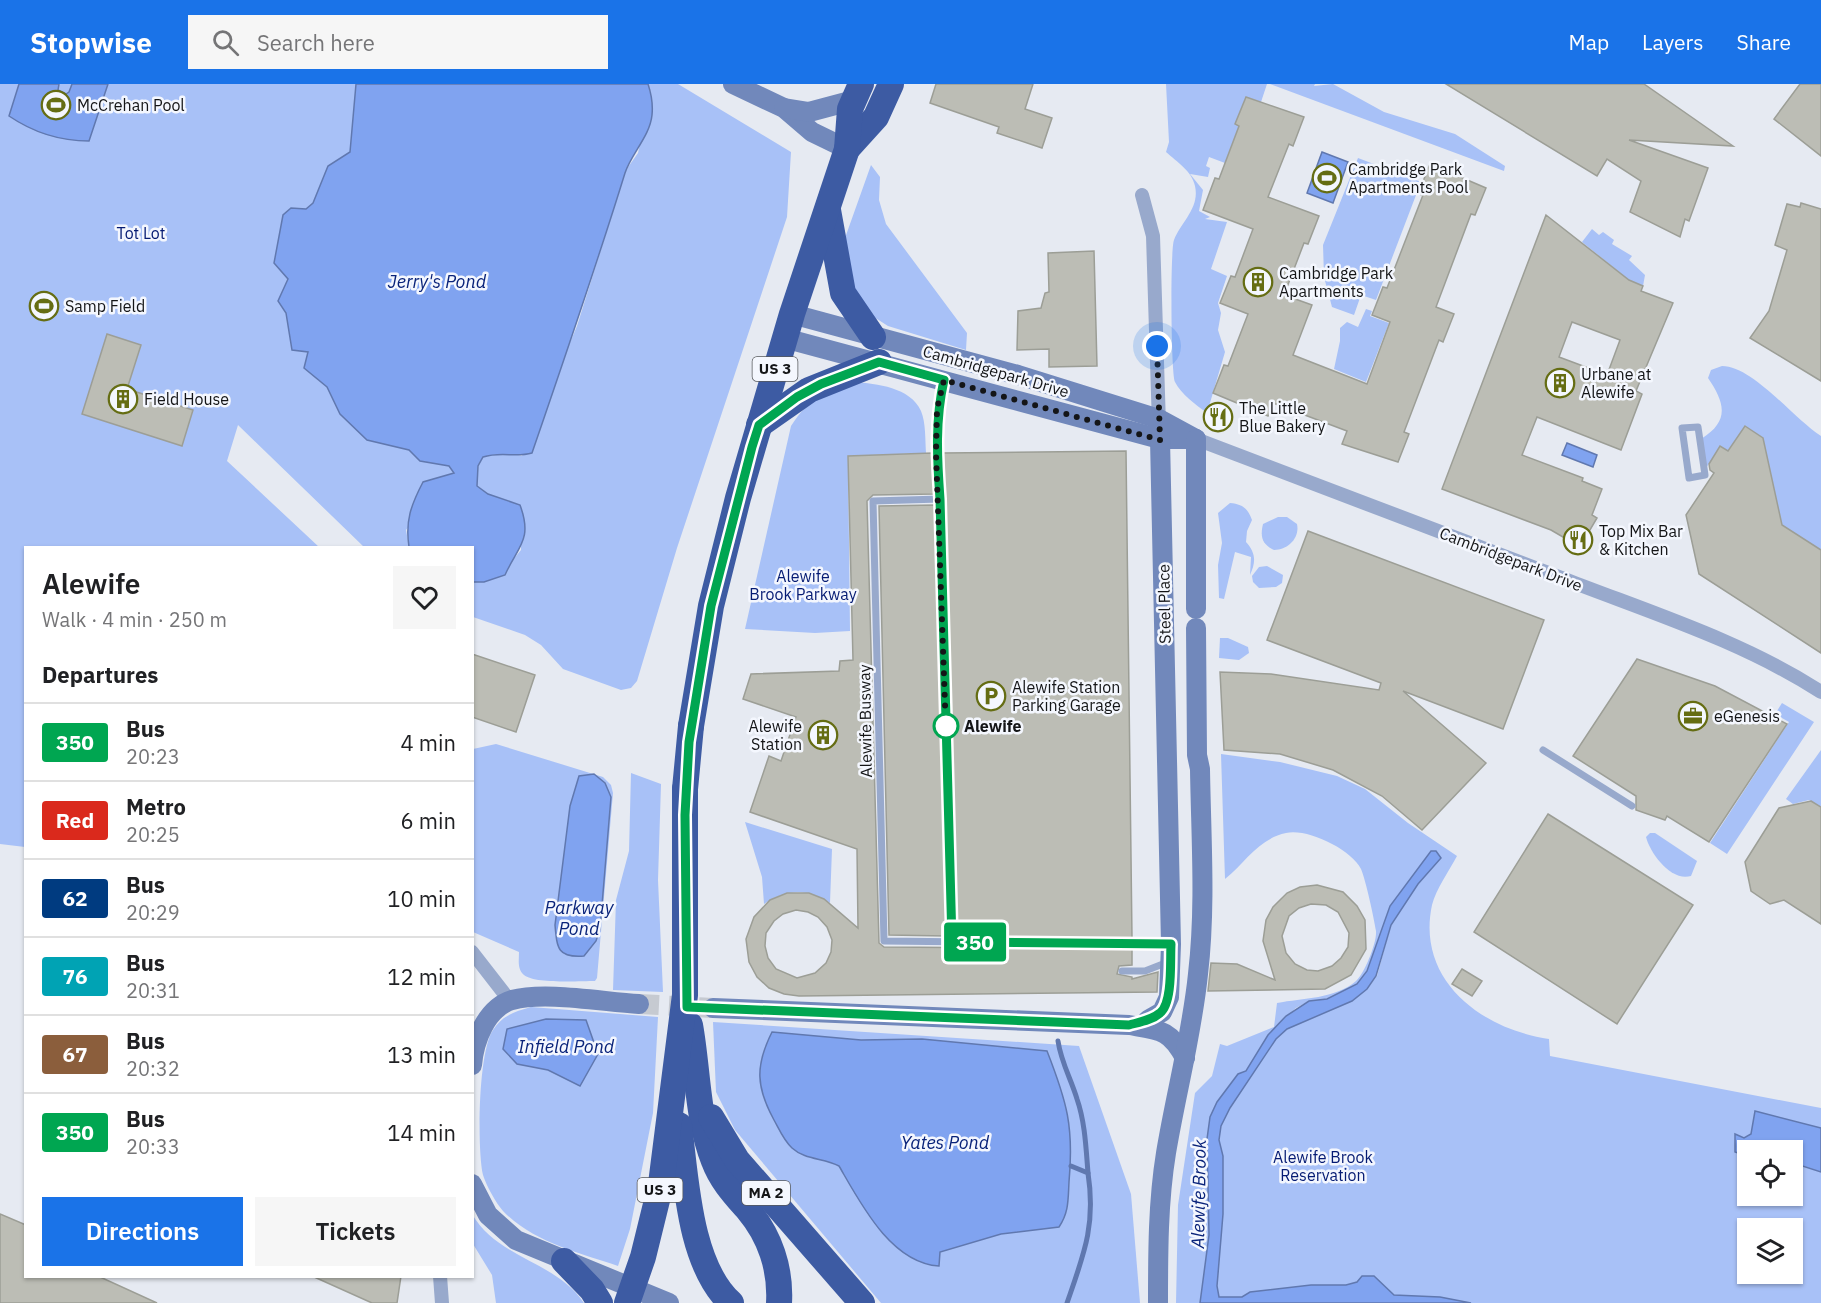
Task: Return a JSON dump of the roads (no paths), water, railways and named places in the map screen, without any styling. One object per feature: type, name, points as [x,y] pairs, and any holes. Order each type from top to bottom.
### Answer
[{"type":"highway","name":"US 3","points":[[848,149],[876,117],[891,84]]},
{"type":"highway","name":"US 3","points":[[630,1295],[661,1184],[675,1089],[685,995],[685,789],[691,726],[714,592],[788,326],[848,149],[850,109],[857,92]]},
{"type":"highway","points":[[828,207],[840,286],[849,305],[873,337]]},
{"type":"highway","points":[[759,425],[809,390],[879,362]]},
{"type":"highway","name":"US 3","points":[[685,995],[698,1067],[704,1124],[711,1155],[724,1181],[753,1217],[769,1243],[777,1272],[779,1303]]},
{"type":"highway","name":"MA 2","points":[[698,1067],[711,1116],[731,1152],[862,1303]]},
{"type":"highway","points":[[675,1089],[699,1248],[711,1276],[731,1303]]},
{"type":"highway","points":[[564,1261],[592,1290],[600,1303]]},
{"type":"main road","points":[[732,84],[784,108],[809,112],[857,92]]},
{"type":"main road","points":[[784,108],[812,132],[848,149]]},
{"type":"main road","name":"Cambridgepark Drive","points":[[788,326],[873,337],[1018,375],[1159,419],[1196,439]]},
{"type":"main road","name":"Cambridgepark Drive","points":[[788,326],[879,362],[1160,440],[1196,439]]},
{"type":"main road","name":"Steel Place","points":[[1185,1058],[1201,945],[1200,769],[1196,733],[1196,439]]},
{"type":"main road","name":"Steel Place","points":[[1147,1019],[1169,997],[1171,952],[1160,440]]},
{"type":"main road","points":[[474,1055],[477,1039],[485,1022],[510,1001],[540,997],[639,1004]]},
{"type":"main road","points":[[713,1008],[1147,1019],[1175,1040],[1185,1058],[1166,1155],[1160,1213],[1158,1303]]},
{"type":"main road","points":[[474,1188],[483,1207],[502,1230],[523,1244],[564,1261],[630,1295],[669,1303]]},
{"type":"street","name":"Steel Place","points":[[1142,195],[1153,236],[1160,440]]},
{"type":"street","name":"Cambridgepark Drive","points":[[1196,439],[1767,660],[1821,692]]},
{"type":"street","points":[[474,955],[510,1001]]},
{"type":"street","points":[[440,1278],[442,1303]]},
{"type":"lane","points":[[944,380],[937,409],[936,453],[940,499],[952,942]]},
{"type":"lane","points":[[1698,427],[1706,468],[1705,475],[1689,478],[1682,428],[1698,427]]},
{"type":"lane","name":"Alewife Busway","points":[[940,499],[873,501],[884,941],[1171,952]]},
{"type":"lane","points":[[1543,750],[1632,806]]},
{"type":"lane","points":[[1122,971],[1145,971],[1171,952]]},
{"type":"water","name":"McCrehan Pool","points":[[19,84],[59,84],[58,90],[66,94],[72,84],[108,84],[89,141],[47,135],[9,116]]},
{"type":"water","name":"Jerry's Pond","points":[[356,84],[648,84],[652,99],[651,123],[625,173],[532,453],[490,455],[483,457],[478,466],[477,486],[488,494],[520,505],[524,517],[522,542],[505,575],[484,582],[474,582],[474,546],[409,546],[409,521],[412,506],[423,482],[454,473],[449,466],[420,461],[409,450],[367,440],[340,414],[327,387],[304,368],[308,352],[292,350],[286,313],[278,301],[288,279],[274,263],[283,215],[291,208],[306,209],[313,203],[328,166],[350,152]]},
{"type":"water","name":"Cambridge Park Apartments Pool","points":[[1322,152],[1348,162],[1333,203],[1307,193]]},
{"type":"water","points":[[1567,443],[1597,455],[1593,467],[1562,455]]},
{"type":"water","name":"Parkway Pond","points":[[594,774],[605,783],[611,797],[600,929],[596,941],[584,956],[575,956],[560,950],[555,925],[570,806],[579,776]]},
{"type":"water","points":[[1431,851],[1436,851],[1441,858],[1418,884],[1391,925],[1376,976],[1367,989],[1352,1001],[1287,1029],[1276,1039],[1230,1108],[1221,1126],[1219,1140],[1223,1156],[1223,1214],[1217,1286],[1219,1297],[1242,1297],[1250,1292],[1311,1285],[1346,1285],[1357,1282],[1362,1276],[1374,1276],[1394,1295],[1440,1297],[1471,1303],[1200,1303],[1209,1235],[1207,1139],[1210,1117],[1217,1102],[1238,1074],[1246,1071],[1268,1035],[1286,1016],[1309,1001],[1327,999],[1357,984],[1367,971],[1390,906]]},
{"type":"water","name":"Infield Pond","points":[[546,1019],[586,1020],[598,1054],[580,1086],[548,1070],[517,1064],[503,1049],[507,1029]]},
{"type":"water","name":"Yates Pond","points":[[772,1032],[861,1040],[922,1039],[1047,1051],[1060,1085],[1070,1130],[1068,1200],[1065,1216],[1059,1227],[1001,1234],[940,1252],[939,1266],[922,1262],[906,1254],[879,1229],[839,1166],[797,1152],[782,1135],[768,1108],[761,1087],[760,1066]]},
{"type":"water","points":[[1755,1111],[1821,1128],[1821,1172],[1803,1166],[1803,1140],[1737,1140],[1737,1153],[1735,1152],[1735,1134],[1744,1138],[1751,1134]]},
{"type":"waterway","points":[[1058,1041],[1082,1117],[1088,1173]]},
{"type":"waterway","points":[[1067,1303],[1087,1239],[1090,1208],[1088,1173],[1071,1166]]},
{"type":"tunnel","points":[[639,1004],[713,1008]]},
{"type":"place","name":"McCrehan Pool","points":[[56,105]]},
{"type":"place","name":"Cambridge Park Apartments Pool","points":[[1327,178]]},
{"type":"place","name":"Cambridge Park Apartments","points":[[1258,282]]},
{"type":"place","name":"Samp Field","points":[[44,306]]},
{"type":"place","name":"Urbane at Alewife","points":[[1560,383]]},
{"type":"place","name":"Field House","points":[[123,399]]},
{"type":"place","name":"The Little Blue Bakery","points":[[1218,417]]},
{"type":"place","name":"Top Mix Bar & Kitchen","points":[[1578,540]]},
{"type":"place","name":"Alewife Station Parking Garage","points":[[991,696]]},
{"type":"place","name":"eGenesis","points":[[1693,716]]},
{"type":"place","name":"Alewife","points":[[946,726]]},
{"type":"place","name":"Alewife Station","points":[[823,735]]},
{"type":"park label","name":"Tot Lot","points":[[141,233]]},
{"type":"park label","name":"Alewife Brook Parkway","points":[[803,585]]},
{"type":"park label","name":"Alewife Brook Reservation","points":[[1323,1166]]},
{"type":"water label","name":"Alewife Brook","points":[[1199,1194]]}]
